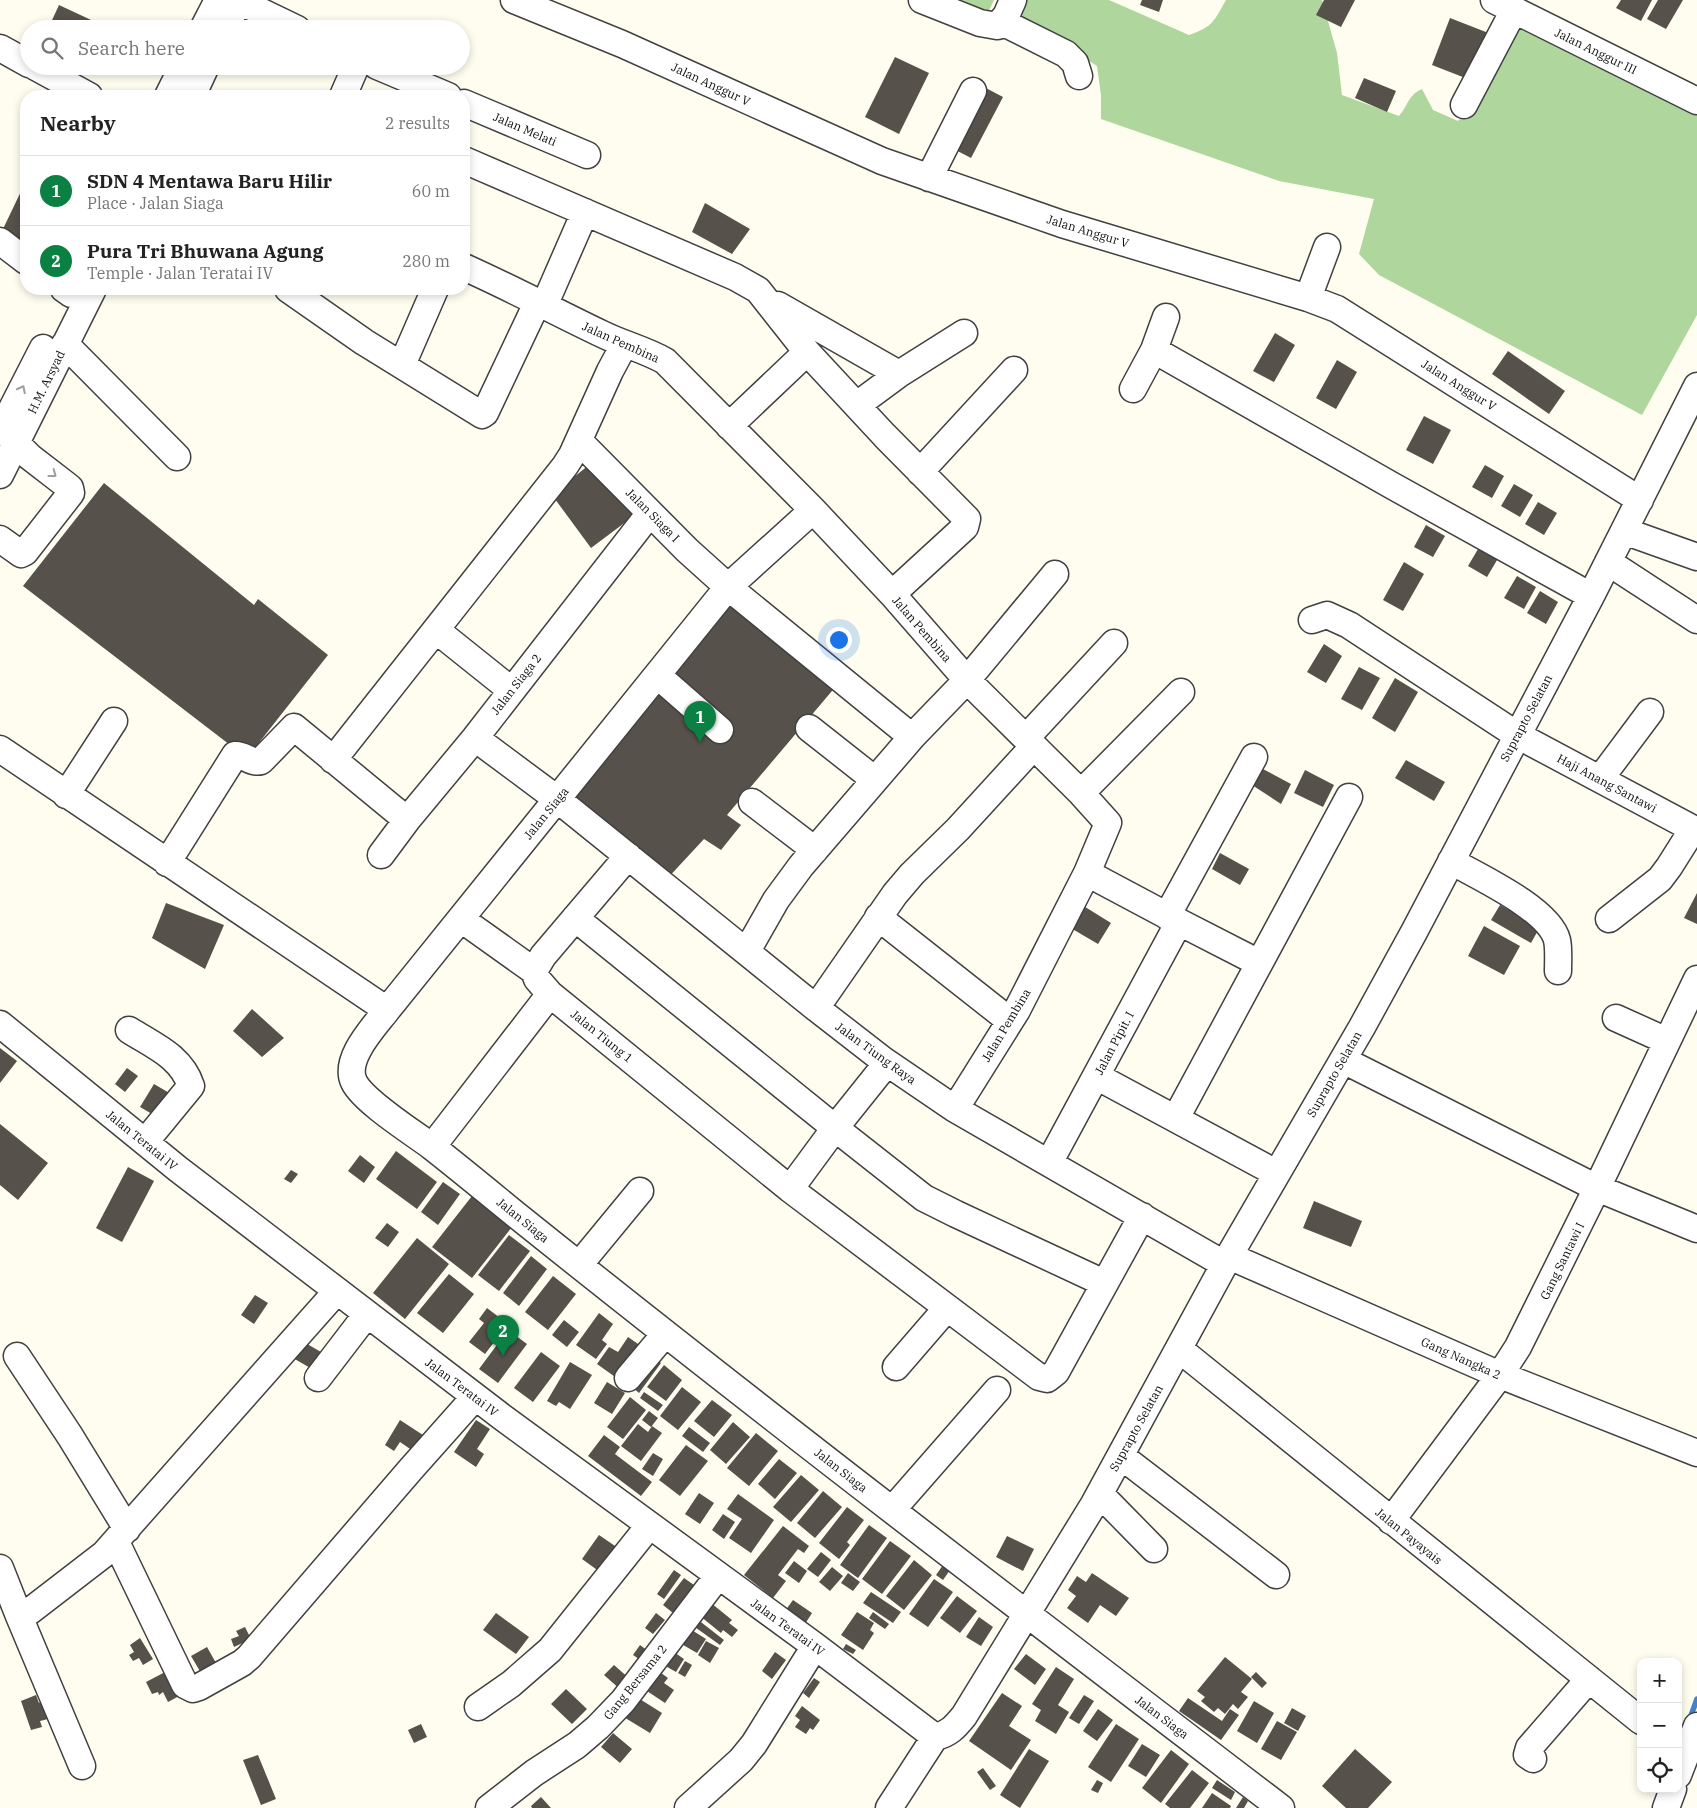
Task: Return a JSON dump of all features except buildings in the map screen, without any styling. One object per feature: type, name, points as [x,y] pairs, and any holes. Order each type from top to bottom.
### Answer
[{"type":"street","points":[[211,20],[232,0]]},
{"type":"street","points":[[227,20],[232,0]]},
{"type":"street","points":[[232,0],[276,20]]},
{"type":"street","name":"Jalan Anggur V","points":[[514,0],[646,54],[856,151],[1062,224],[1308,298],[1336,309],[1640,500]]},
{"type":"street","points":[[922,0],[989,26],[997,26],[1007,11],[1066,54],[1075,63],[1078,76]]},
{"type":"street","points":[[1464,106],[1504,5]]},
{"type":"street","name":"Jalan Anggur III","points":[[1504,5],[1697,101]]},
{"type":"street","points":[[0,48],[20,59]]},
{"type":"street","points":[[50,75],[78,90]]},
{"type":"street","points":[[171,90],[178,75]]},
{"type":"street","points":[[195,90],[202,75]]},
{"type":"street","points":[[346,90],[352,75]]},
{"type":"street","points":[[398,75],[434,90]]},
{"type":"street","points":[[929,178],[973,91]]},
{"type":"street","name":"Jalan Melati","points":[[470,106],[587,155]]},
{"type":"street","points":[[470,163],[736,277],[751,285],[764,298],[807,352],[965,517],[966,524],[892,594]]},
{"type":"street","points":[[297,295],[364,342],[482,415],[585,212]]},
{"type":"street","points":[[0,241],[20,256]]},
{"type":"street","points":[[1308,298],[1327,247]]},
{"type":"street","name":"Jalan Pembina","points":[[470,270],[500,283],[624,345],[665,361],[813,510],[892,594],[967,680],[1081,793],[1108,823],[1086,873],[1017,1010],[955,1109]]},
{"type":"street","name":"H.M. Arsyad","points":[[0,475],[8,438],[73,295]]},
{"type":"street","name":"H.M. Arsyad","points":[[8,438],[65,344],[74,295]]},
{"type":"street","points":[[402,365],[432,295]]},
{"type":"street","points":[[764,298],[899,374]]},
{"type":"street","points":[[1133,389],[1154,350],[1166,317]]},
{"type":"street","points":[[856,404],[964,333]]},
{"type":"street","points":[[65,344],[177,457]]},
{"type":"street","points":[[333,760],[565,466],[579,441],[610,371],[624,345]]},
{"type":"street","points":[[1154,350],[1591,596]]},
{"type":"street","points":[[729,426],[807,352]]},
{"type":"street","points":[[920,472],[1014,370]]},
{"type":"street","name":"Suprapto Selatan","points":[[935,1737],[943,1736],[952,1731],[964,1716],[1100,1494],[1226,1260],[1343,1060],[1451,861],[1591,596],[1697,386]]},
{"type":"street","points":[[0,539],[22,554],[26,552],[71,493],[70,488],[8,438]]},
{"type":"street","name":"Jalan Siaga I","points":[[579,441],[650,513],[728,587],[912,737]]},
{"type":"street","name":"Jalan Siaga","points":[[813,510],[728,587],[387,1010],[360,1046],[352,1064],[352,1079],[363,1095],[432,1147],[665,1334],[1282,1808]]},
{"type":"street","name":"Jalan Siaga 2","points":[[381,855],[407,820],[475,738],[650,513]]},
{"type":"street","points":[[1624,531],[1697,557]]},
{"type":"street","points":[[1608,562],[1697,620]]},
{"type":"street","points":[[747,951],[787,884],[912,737],[967,680],[1055,574]]},
{"type":"street","name":"Haji Anang Santawi","points":[[1312,620],[1328,615],[1349,625],[1517,735],[1695,830]]},
{"type":"street","points":[[436,630],[511,690]]},
{"type":"street","points":[[816,1008],[878,916],[912,874],[958,829],[1114,643]]},
{"type":"street","points":[[657,675],[720,730]]},
{"type":"street","points":[[1081,793],[1181,692]]},
{"type":"street","points":[[1600,780],[1650,712]]},
{"type":"street","points":[[66,795],[114,721]]},
{"type":"street","points":[[167,863],[236,755],[252,762],[261,761],[294,727],[407,820]]},
{"type":"street","points":[[809,728],[875,780]]},
{"type":"street","name":"Jalan Tiung Raya","points":[[475,738],[557,799],[887,1063],[955,1109],[1142,1216],[1226,1260]]},
{"type":"street","points":[[0,749],[387,1010]]},
{"type":"street","name":"Jalan Pipit. I","points":[[1049,1163],[1096,1076],[1254,757]]},
{"type":"street","points":[[1176,1118],[1349,798]]},
{"type":"street","points":[[752,802],[815,850]]},
{"type":"street","points":[[1609,918],[1660,879],[1695,830]]},
{"type":"street","points":[[461,918],[534,971],[543,956],[628,856]]},
{"type":"street","points":[[1451,861],[1524,903],[1546,920],[1557,940],[1558,971]]},
{"type":"street","points":[[1086,873],[1259,963]]},
{"type":"street","points":[[878,916],[1010,1021]]},
{"type":"street","points":[[575,918],[835,1128],[924,1198],[938,1206],[1104,1283],[1142,1216]]},
{"type":"street","name":"Jalan Tiung 1","points":[[534,971],[537,979],[550,994],[790,1189],[1039,1377],[1048,1379],[1056,1372],[1104,1283]]},
{"type":"street","name":"Gang Santawi I","points":[[1391,1521],[1500,1375],[1534,1316],[1697,979]]},
{"type":"street","points":[[432,1147],[550,994]]},
{"type":"street","points":[[1616,1018],[1667,1041]]},
{"type":"street","name":"Jalan Teratai IV","points":[[0,1024],[144,1142],[367,1314],[649,1526],[815,1646],[935,1737]]},
{"type":"street","points":[[129,1030],[173,1057],[187,1074],[191,1086],[144,1142]]},
{"type":"street","points":[[1343,1060],[1597,1188],[1697,1229]]},
{"type":"street","points":[[790,1189],[835,1128],[887,1063]]},
{"type":"street","points":[[1096,1076],[1276,1173]]},
{"type":"street","points":[[579,1265],[640,1191]]},
{"type":"street","name":"Gang Nangka 2","points":[[1226,1260],[1500,1375],[1697,1453]]},
{"type":"street","points":[[19,1616],[30,1611],[104,1554],[337,1291]]},
{"type":"street","points":[[896,1367],[947,1308]]},
{"type":"street","points":[[318,1378],[367,1314]]},
{"type":"street","points":[[628,1378],[665,1334]]},
{"type":"street","name":"Jalan Payayais","points":[[1179,1349],[1637,1718]]},
{"type":"street","points":[[17,1356],[70,1436],[122,1535],[185,1685],[193,1689],[250,1657],[397,1484],[476,1397]]},
{"type":"street","points":[[892,1510],[998,1390]]},
{"type":"street","points":[[1121,1456],[1276,1575]]},
{"type":"street","points":[[1100,1494],[1154,1549]]},
{"type":"street","points":[[478,1707],[511,1684],[550,1650],[649,1526]]},
{"type":"street","points":[[0,1568],[82,1766]]},
{"type":"street","name":"Gang Bersama 2","points":[[490,1808],[534,1773],[577,1745],[598,1727],[623,1701],[718,1576]]},
{"type":"street","points":[[688,1808],[741,1760],[754,1744],[815,1646]]},
{"type":"street","points":[[1533,1759],[1527,1755],[1529,1748],[1589,1679]]},
{"type":"street","points":[[889,1808],[935,1737]]},
{"type":"street","points":[[1666,1808],[1672,1793]]},
{"type":"green space","points":[[949,0],[994,0],[986,17]]},
{"type":"green space","points":[[1019,0],[1109,0],[1189,35],[1208,26],[1219,13],[1226,0],[1322,0],[1337,53],[1342,95],[1399,116],[1414,94],[1422,89],[1433,110],[1458,121],[1467,111],[1523,22],[1697,113],[1697,315],[1642,415],[1379,275],[1359,254],[1374,199],[1279,181],[1101,119],[1101,95],[1097,66],[1013,12]]},
{"type":"waterway","points":[[1689,1721],[1697,1699]]},
{"type":"place","name":"SDN 4 Mentawa Baru Hilir","points":[[700,742]]},
{"type":"place","name":"Pura Tri Bhuwana Agung","points":[[503,1356]]}]
